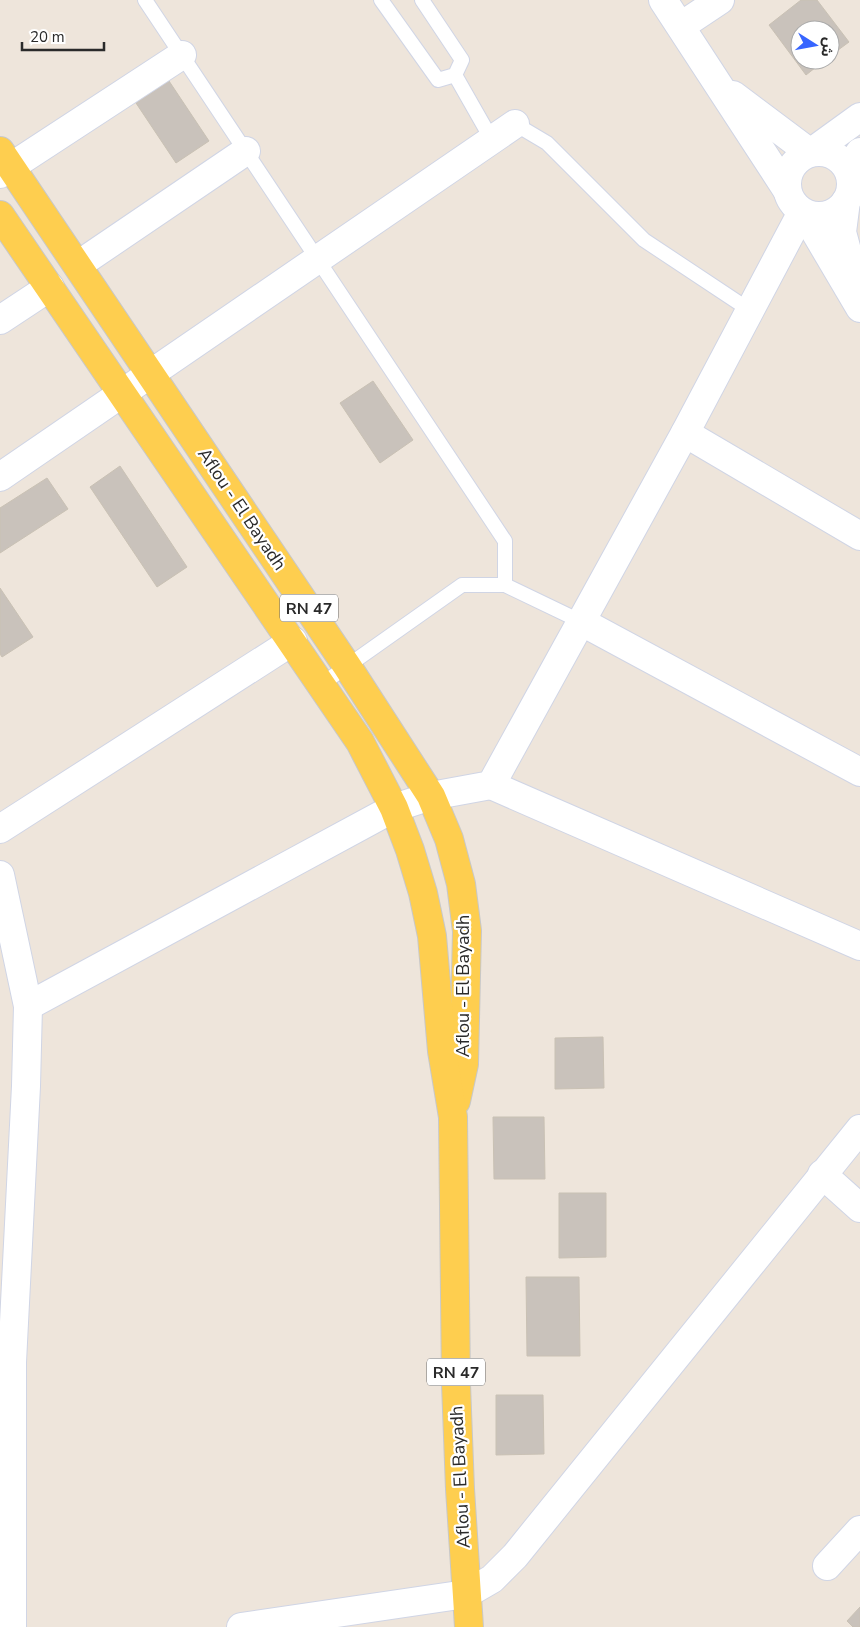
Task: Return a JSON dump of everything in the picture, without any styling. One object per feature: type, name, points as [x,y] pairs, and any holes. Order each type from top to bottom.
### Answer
[{"type":"main road","name":"Aflou - El Bayadh","points":[[4,164],[78,265],[347,666],[431,796],[451,848],[461,884],[467,930],[464,1064],[453,1117]]},
{"type":"main road","name":"Aflou - El Bayadh","points":[[0,215],[293,641],[360,742],[394,808],[410,850],[423,892],[432,936],[442,1051],[453,1117],[456,1384],[469,1627]]},
{"type":"street","points":[[663,0],[711,76],[798,205],[860,308]]},
{"type":"street","points":[[681,26],[720,0]]},
{"type":"street","points":[[4,164],[182,55]]},
{"type":"street","points":[[711,76],[769,123],[811,152],[830,153],[854,167],[851,199],[842,232],[843,243],[860,298]]},
{"type":"street","points":[[491,785],[686,434],[751,311],[798,205],[789,172],[794,163],[860,117]]},
{"type":"street","points":[[0,477],[150,372],[515,124]]},
{"type":"street","points":[[78,265],[246,151]]},
{"type":"street","points":[[798,205],[822,216],[832,214],[851,199]]},
{"type":"street","points":[[0,320],[50,287]]},
{"type":"street","points":[[686,434],[860,536]]},
{"type":"street","points":[[582,622],[860,772]]},
{"type":"street","points":[[0,829],[293,641]]},
{"type":"street","points":[[28,1006],[394,808],[431,796],[491,785],[860,946]]},
{"type":"street","points":[[0,875],[28,1006],[26,1086],[12,1362],[12,1627]]},
{"type":"street","points":[[241,1627],[466,1594],[492,1579],[515,1556],[822,1174],[860,1130]]},
{"type":"street","points":[[822,1174],[860,1208]]},
{"type":"street","points":[[827,1566],[860,1530]]},
{"type":"lane","points":[[145,0],[505,541],[505,585]]},
{"type":"lane","points":[[381,0],[438,80],[455,75],[462,60],[422,0]]},
{"type":"lane","points":[[455,75],[492,140]]},
{"type":"lane","points":[[515,124],[547,143],[644,240],[751,311]]},
{"type":"lane","points":[[322,684],[462,585],[505,585],[582,622]]},
{"type":"building","points":[[801,0],[817,0],[832,20],[790,20],[790,53],[769,25]]},
{"type":"building","points":[[840,30],[849,42],[840,49]]},
{"type":"building","points":[[802,70],[812,70],[806,75]]},
{"type":"building","points":[[169,81],[209,141],[176,163],[136,103]]},
{"type":"building","points":[[373,381],[413,440],[380,463],[340,403]]},
{"type":"building","points":[[120,466],[187,567],[157,587],[90,487]]},
{"type":"building","points":[[47,478],[68,509],[0,553],[0,508]]},
{"type":"building","points":[[0,588],[33,637],[2,657],[0,654]]},
{"type":"building","points":[[603,1037],[604,1088],[555,1089],[555,1038]]},
{"type":"building","points":[[493,1117],[544,1117],[545,1179],[494,1179]]},
{"type":"building","points":[[559,1193],[606,1193],[606,1257],[559,1258]]},
{"type":"building","points":[[526,1277],[579,1277],[580,1356],[527,1356]]},
{"type":"building","points":[[496,1395],[543,1395],[544,1454],[496,1455]]},
{"type":"building","points":[[860,1607],[860,1627],[853,1627],[847,1621]]}]
